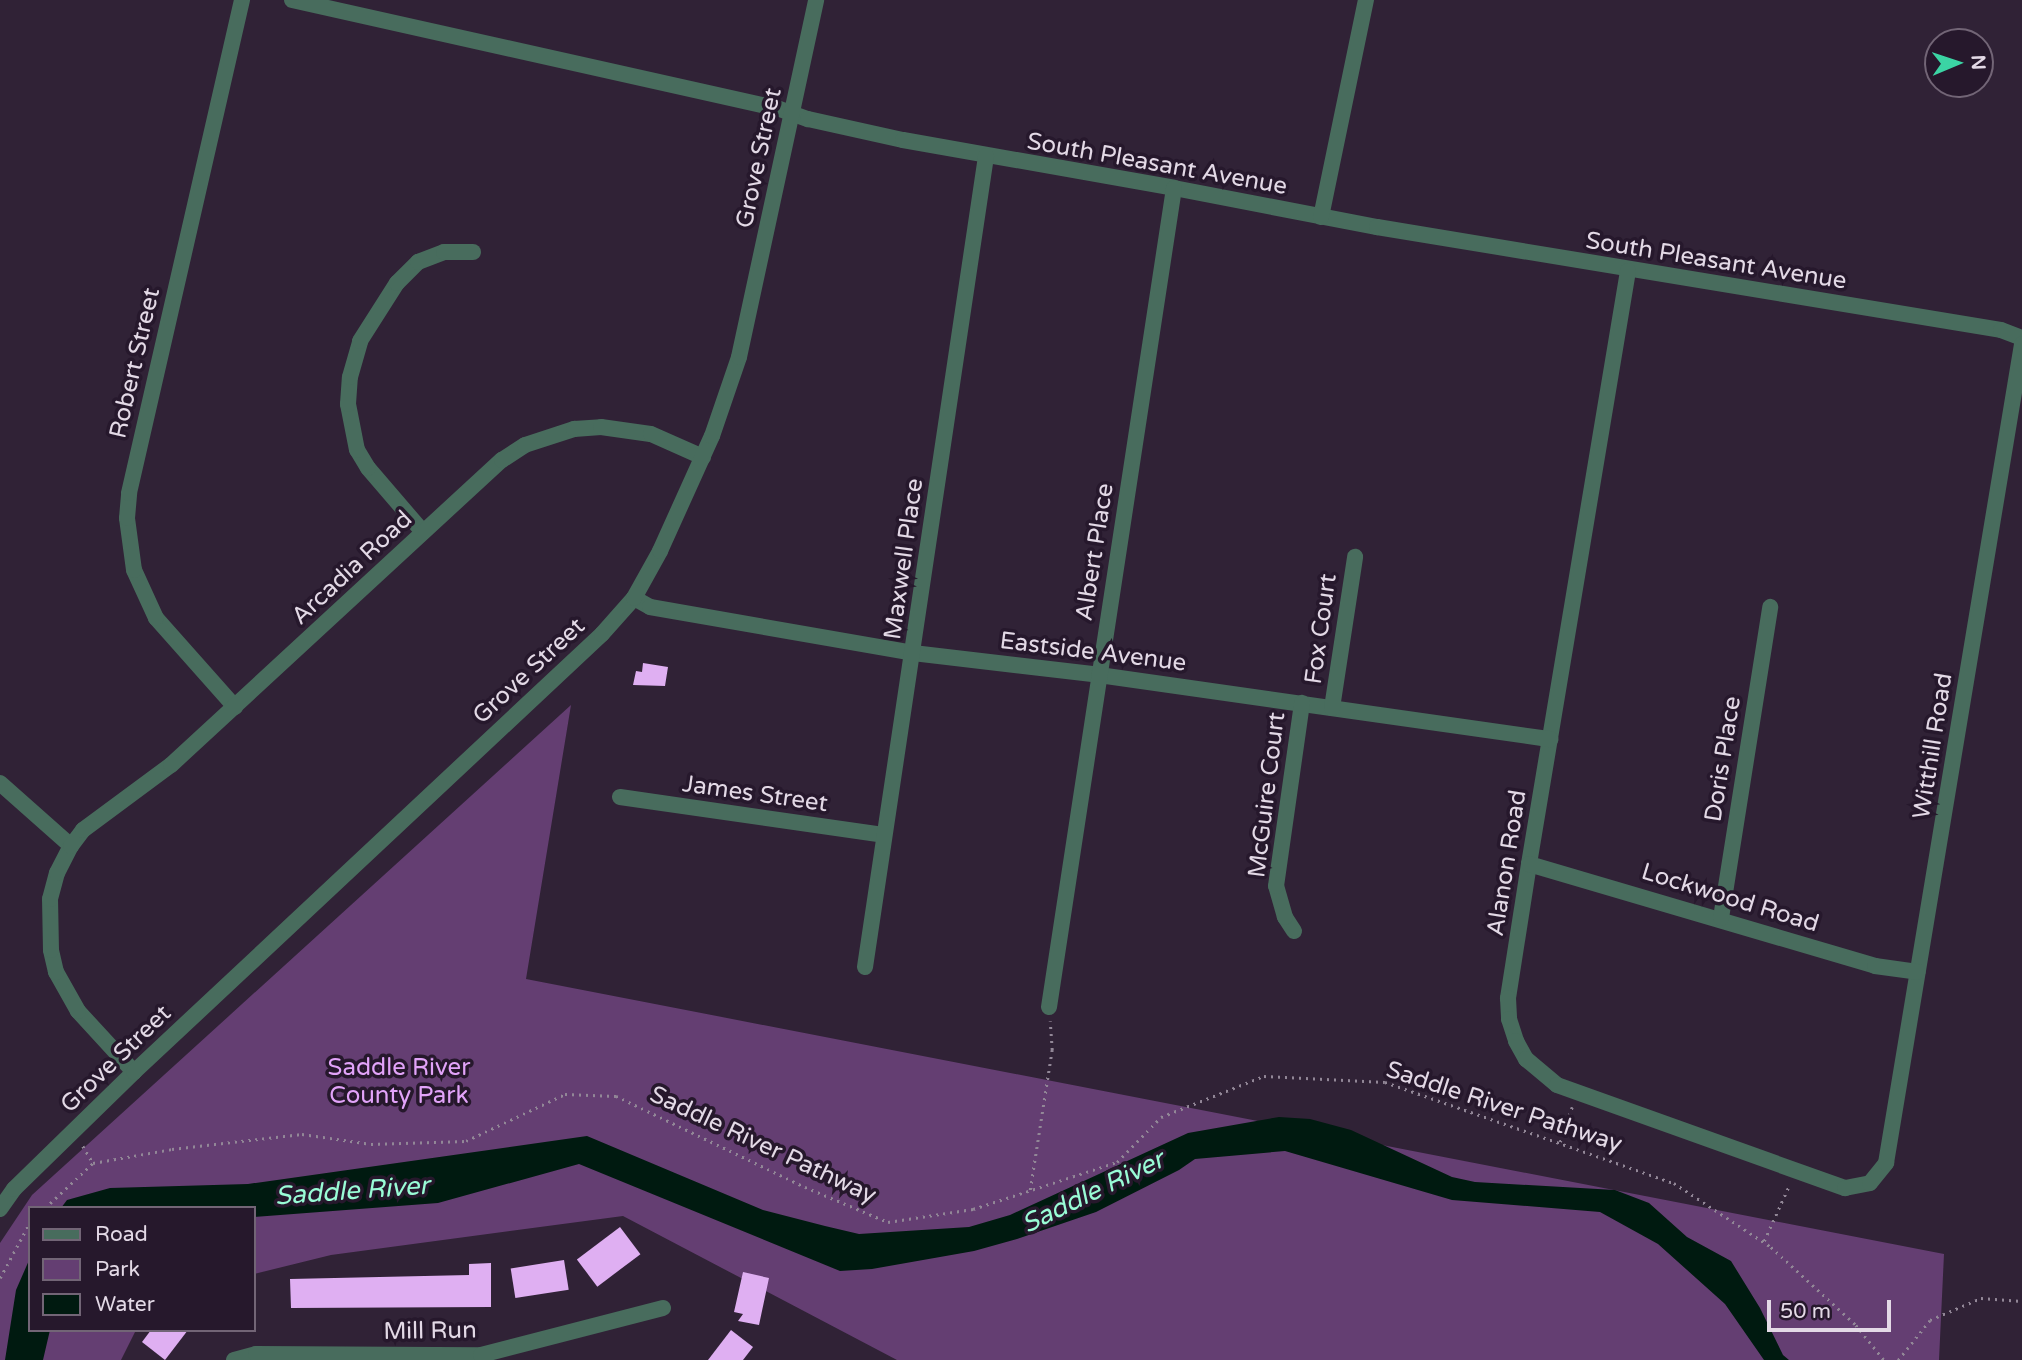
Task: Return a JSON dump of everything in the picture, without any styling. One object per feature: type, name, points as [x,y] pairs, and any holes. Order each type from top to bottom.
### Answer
[{"type":"street","name":"Robert Street","points":[[235,708],[156,618],[134,570],[127,518],[132,479],[242,0]]},
{"type":"street","name":"South Pleasant Avenue","points":[[292,0],[835,125],[986,156],[1174,187],[1628,271],[2001,330],[2022,338]]},
{"type":"street","name":"Grove Street","points":[[0,1209],[14,1189],[134,1072],[594,642],[634,598],[703,457],[738,357],[816,0]]},
{"type":"street","points":[[1321,216],[1366,0]]},
{"type":"street","name":"Maxwell Place","points":[[865,967],[986,156]]},
{"type":"street","name":"Albert Place","points":[[1049,1007],[1174,187]]},
{"type":"street","points":[[423,533],[368,468],[358,450],[348,404],[350,377],[360,341],[397,283],[418,262],[444,251],[473,252]]},
{"type":"street","name":"Alanon Road","points":[[1628,271],[1529,864],[1508,998],[1509,1019],[1516,1041],[1526,1059],[1541,1074],[1576,1094],[1845,1188],[1858,1188],[1870,1183],[1880,1174],[1888,1155]]},
{"type":"street","name":"Witthill Road","points":[[1888,1155],[2022,344]]},
{"type":"street","name":"Arcadia Road","points":[[134,1072],[78,1011],[56,971],[48,927],[50,899],[57,873],[71,846],[96,818],[172,765],[502,460],[547,435],[574,429],[628,430],[651,434],[703,457]]},
{"type":"street","name":"Fox Court","points":[[1332,708],[1355,556]]},
{"type":"street","name":"Eastside Avenue","points":[[634,598],[650,607],[913,653],[1099,675],[1550,739]]},
{"type":"street","name":"Doris Place","points":[[1721,918],[1770,607]]},
{"type":"street","name":"McGuire Court","points":[[1294,931],[1284,917],[1276,886],[1302,704]]},
{"type":"street","points":[[0,783],[71,846]]},
{"type":"street","name":"James Street","points":[[620,797],[883,835]]},
{"type":"street","name":"Lockwood Road","points":[[1529,864],[1721,918],[1875,966],[1918,972]]},
{"type":"street","name":"Mill Run","points":[[234,1360],[256,1354],[481,1358],[663,1308]]},
{"type":"path","points":[[1030,1191],[1052,1050],[1049,1007]]},
{"type":"path","name":"Saddle River Pathway","points":[[93,1163],[172,1149],[302,1134],[372,1144],[466,1141],[565,1094],[616,1097],[805,1187],[888,1222],[972,1209],[1116,1162],[1161,1117],[1264,1076],[1385,1082],[1674,1183],[1763,1242],[1856,1325],[1884,1360]]},
{"type":"path","points":[[1560,1142],[1576,1094]]},
{"type":"path","points":[[47,1206],[93,1163],[73,1132]]},
{"type":"path","points":[[1763,1242],[1784,1199],[1794,1170]]},
{"type":"path","points":[[0,1278],[28,1227]]},
{"type":"path","points":[[1898,1360],[1930,1320],[1981,1298],[2022,1301]]},
{"type":"green space","name":"Saddle River County Park","points":[[571,705],[526,979],[1944,1254],[1939,1360],[897,1360],[623,1216],[331,1255],[256,1274],[256,1206],[28,1206],[28,1332],[135,1332],[121,1360],[0,1360],[0,1243],[32,1195]]},
{"type":"water","name":"Saddle River","points":[[1279,1117],[1310,1119],[1351,1130],[1452,1177],[1475,1182],[1615,1190],[1649,1203],[1687,1237],[1731,1261],[1760,1308],[1783,1355],[1789,1360],[1764,1360],[1725,1304],[1658,1244],[1600,1212],[1452,1200],[1285,1151],[1195,1159],[1179,1170],[1096,1212],[1017,1239],[974,1251],[872,1269],[840,1271],[579,1164],[438,1203],[256,1217],[256,1206],[62,1206],[67,1200],[110,1188],[248,1184],[587,1136],[763,1210],[825,1226],[859,1234],[969,1227],[1010,1215],[1188,1133]]},
{"type":"water","points":[[28,1263],[28,1332],[50,1332],[43,1360],[5,1360],[16,1290]]},
{"type":"building","points":[[643,663],[668,667],[665,686],[633,685],[636,671],[642,672]]},
{"type":"building","points":[[620,1227],[640,1254],[597,1287],[577,1259]]},
{"type":"building","points":[[564,1260],[569,1290],[515,1298],[511,1268]]},
{"type":"building","points":[[491,1263],[491,1307],[291,1308],[290,1279],[469,1275],[469,1264]]},
{"type":"building","points":[[743,1272],[769,1278],[759,1325],[738,1321],[743,1314],[734,1312]]},
{"type":"building","points":[[731,1330],[753,1347],[743,1360],[708,1360]]},
{"type":"building","points":[[150,1332],[186,1332],[165,1360],[142,1342]]}]
